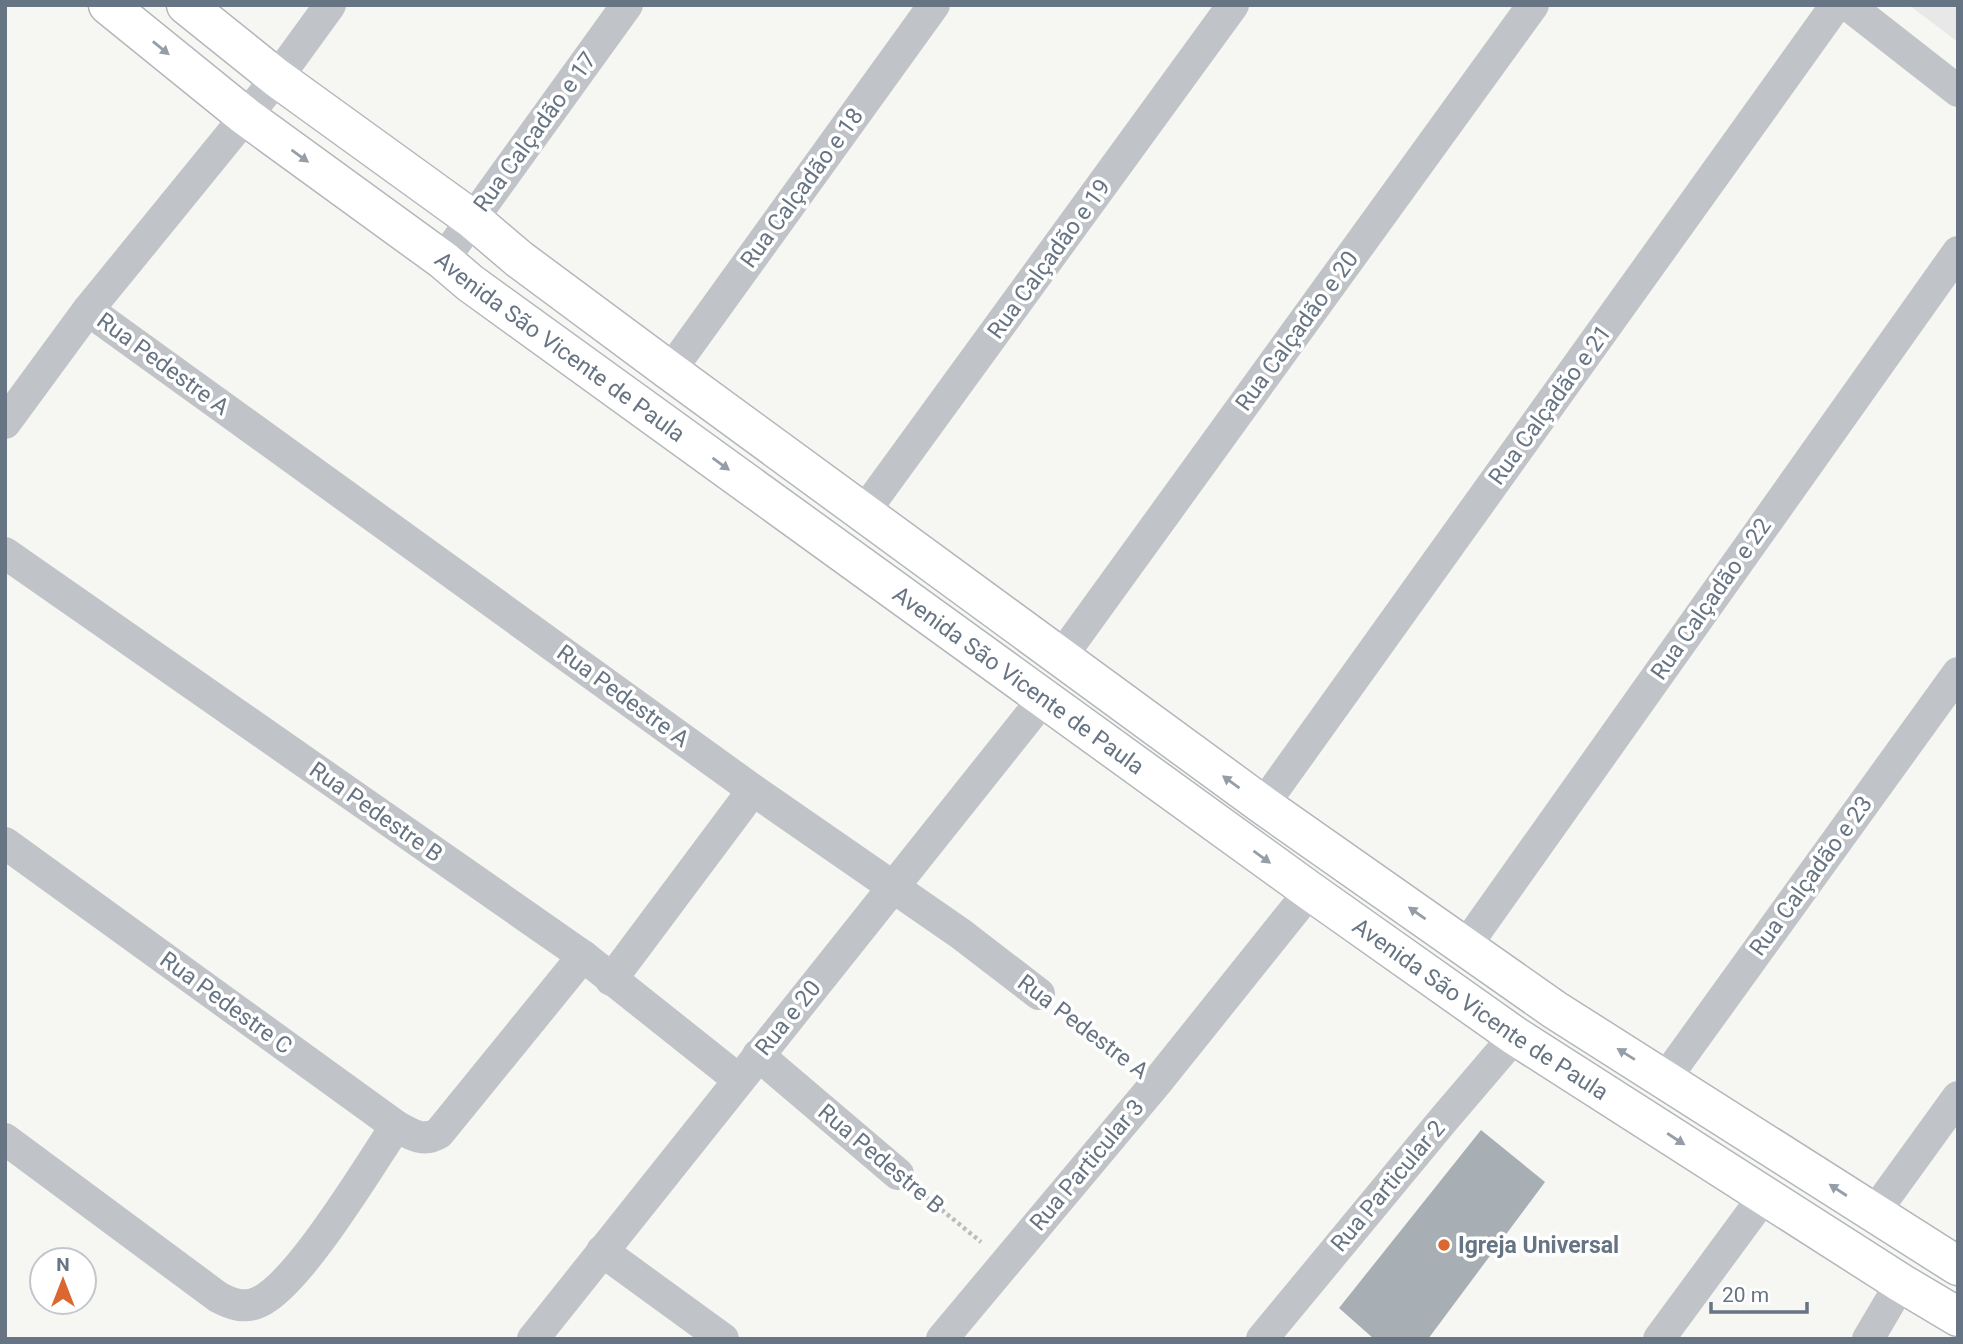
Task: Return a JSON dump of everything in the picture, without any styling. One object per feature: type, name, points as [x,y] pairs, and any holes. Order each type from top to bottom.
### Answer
[{"type":"main road","name":"Avenida São Vicente de Paula","points":[[108,5],[245,116],[443,260],[470,283],[1310,891],[1515,1036],[1958,1317]]},
{"type":"main road","name":"Avenida São Vicente de Paula","points":[[186,5],[277,78],[472,219],[519,259],[1263,805],[1555,1010],[1958,1266]]},
{"type":"street","points":[[5,423],[88,310],[277,78],[330,5]]},
{"type":"street","name":"Rua Calçadão e 17","points":[[443,260],[627,5]]},
{"type":"street","name":"Rua Calçadão e 18","points":[[670,371],[934,5]]},
{"type":"street","name":"Rua Calçadão e 19","points":[[864,512],[1233,5]]},
{"type":"street","name":"Rua Calçadão e 20","points":[[1061,657],[1533,5]]},
{"type":"street","name":"Rua Calçadão e 21","points":[[1263,805],[1836,5]]},
{"type":"street","points":[[1848,5],[1958,91]]},
{"type":"street","name":"Rua Calçadão e 22","points":[[1465,947],[1958,251]]},
{"type":"street","name":"Rua Pedestre A","points":[[88,310],[753,790],[894,887],[1039,994]]},
{"type":"street","name":"Rua Pedestre B","points":[[5,553],[583,956],[739,1080]]},
{"type":"street","name":"Rua Calçadão e 23","points":[[1665,1079],[1958,673]]},
{"type":"street","name":"Rua e 20","points":[[533,1339],[1044,698]]},
{"type":"street","points":[[611,980],[753,790]]},
{"type":"street","name":"Rua Pedestre C","points":[[5,843],[396,1126],[416,1137],[426,1138],[439,1133],[583,956]]},
{"type":"street","name":"Rua Particular 3","points":[[942,1339],[1157,1082],[1310,891]]},
{"type":"street","name":"Rua Particular 2","points":[[1262,1339],[1515,1036]]},
{"type":"street","name":"Rua Pedestre B","points":[[758,1055],[898,1174]]},
{"type":"street","points":[[1874,1213],[1958,1097]]},
{"type":"street","points":[[5,1139],[218,1297],[233,1305],[250,1306],[261,1302],[278,1288],[308,1255],[396,1126]]},
{"type":"street","points":[[1659,1339],[1765,1195]]},
{"type":"street","points":[[602,1251],[723,1339]]},
{"type":"street","points":[[1868,1339],[1901,1283]]},
{"type":"path","name":"Rua Pedestre A","points":[[1039,994],[1157,1082]]},
{"type":"path","name":"Rua Pedestre B","points":[[898,1174],[1005,1261]]},
{"type":"shaded area","points":[[1909,5],[1958,5],[1958,42]]},
{"type":"building","name":"Igreja Universal","points":[[1481,1130],[1545,1182],[1428,1339],[1374,1339],[1339,1308]]},
{"type":"place","name":"Igreja Universal","points":[[1444,1245]]}]
